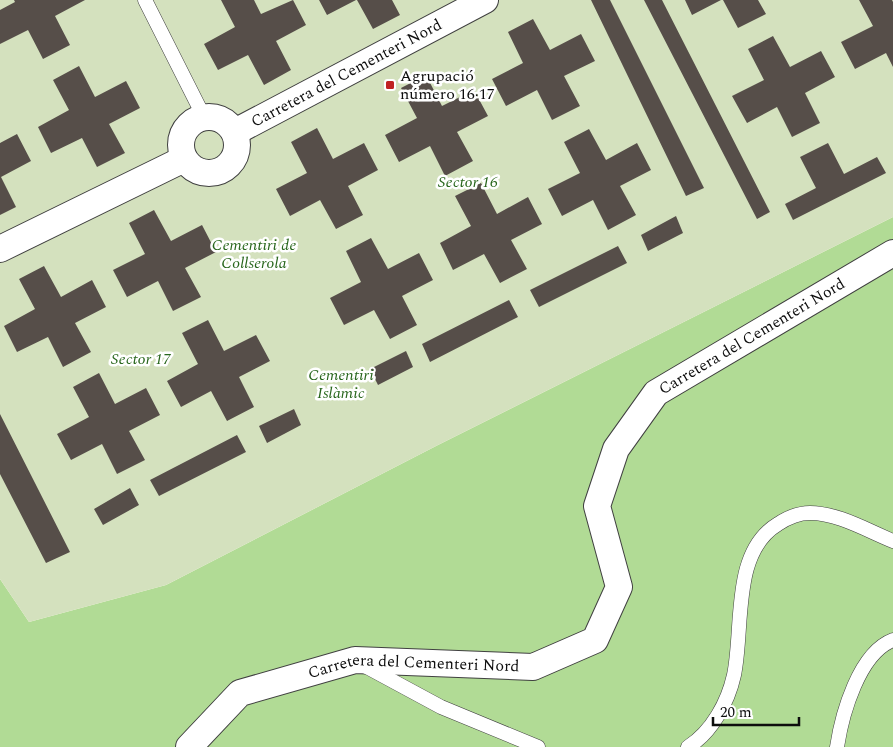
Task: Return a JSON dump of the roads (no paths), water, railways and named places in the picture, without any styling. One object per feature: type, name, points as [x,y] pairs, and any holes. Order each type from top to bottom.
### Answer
[{"type":"street","name":"Carretera del Cementeri Nord","points":[[235,132],[484,0]]},
{"type":"street","name":"Carretera del Cementeri Nord","points":[[184,159],[202,174],[223,171],[237,154],[235,132],[222,119],[204,117]]},
{"type":"street","points":[[0,249],[184,159],[181,142],[188,126],[204,117]]},
{"type":"street","name":"Carretera del Cementeri Nord","points":[[189,747],[240,693],[355,660],[533,667],[595,640],[620,587],[597,506],[616,449],[656,392],[893,253]]},
{"type":"lane","points":[[144,0],[204,117]]},
{"type":"lane","points":[[688,747],[710,727],[724,705],[734,676],[747,565],[754,546],[767,530],[786,518],[810,513],[836,518],[893,541]]},
{"type":"lane","points":[[837,747],[840,726],[860,672],[874,652],[893,640]]},
{"type":"lane","points":[[355,660],[441,707],[538,747]]},
{"type":"place","name":"Agrupació número 16·17","points":[[390,85]]},
{"type":"park label","name":"Sector 16","points":[[468,182]]},
{"type":"park label","name":"Cementiri de Collserola","points":[[254,254]]},
{"type":"park label","name":"Sector 17","points":[[141,359]]},
{"type":"park label","name":"Cementiri Islàmic","points":[[341,384]]}]
